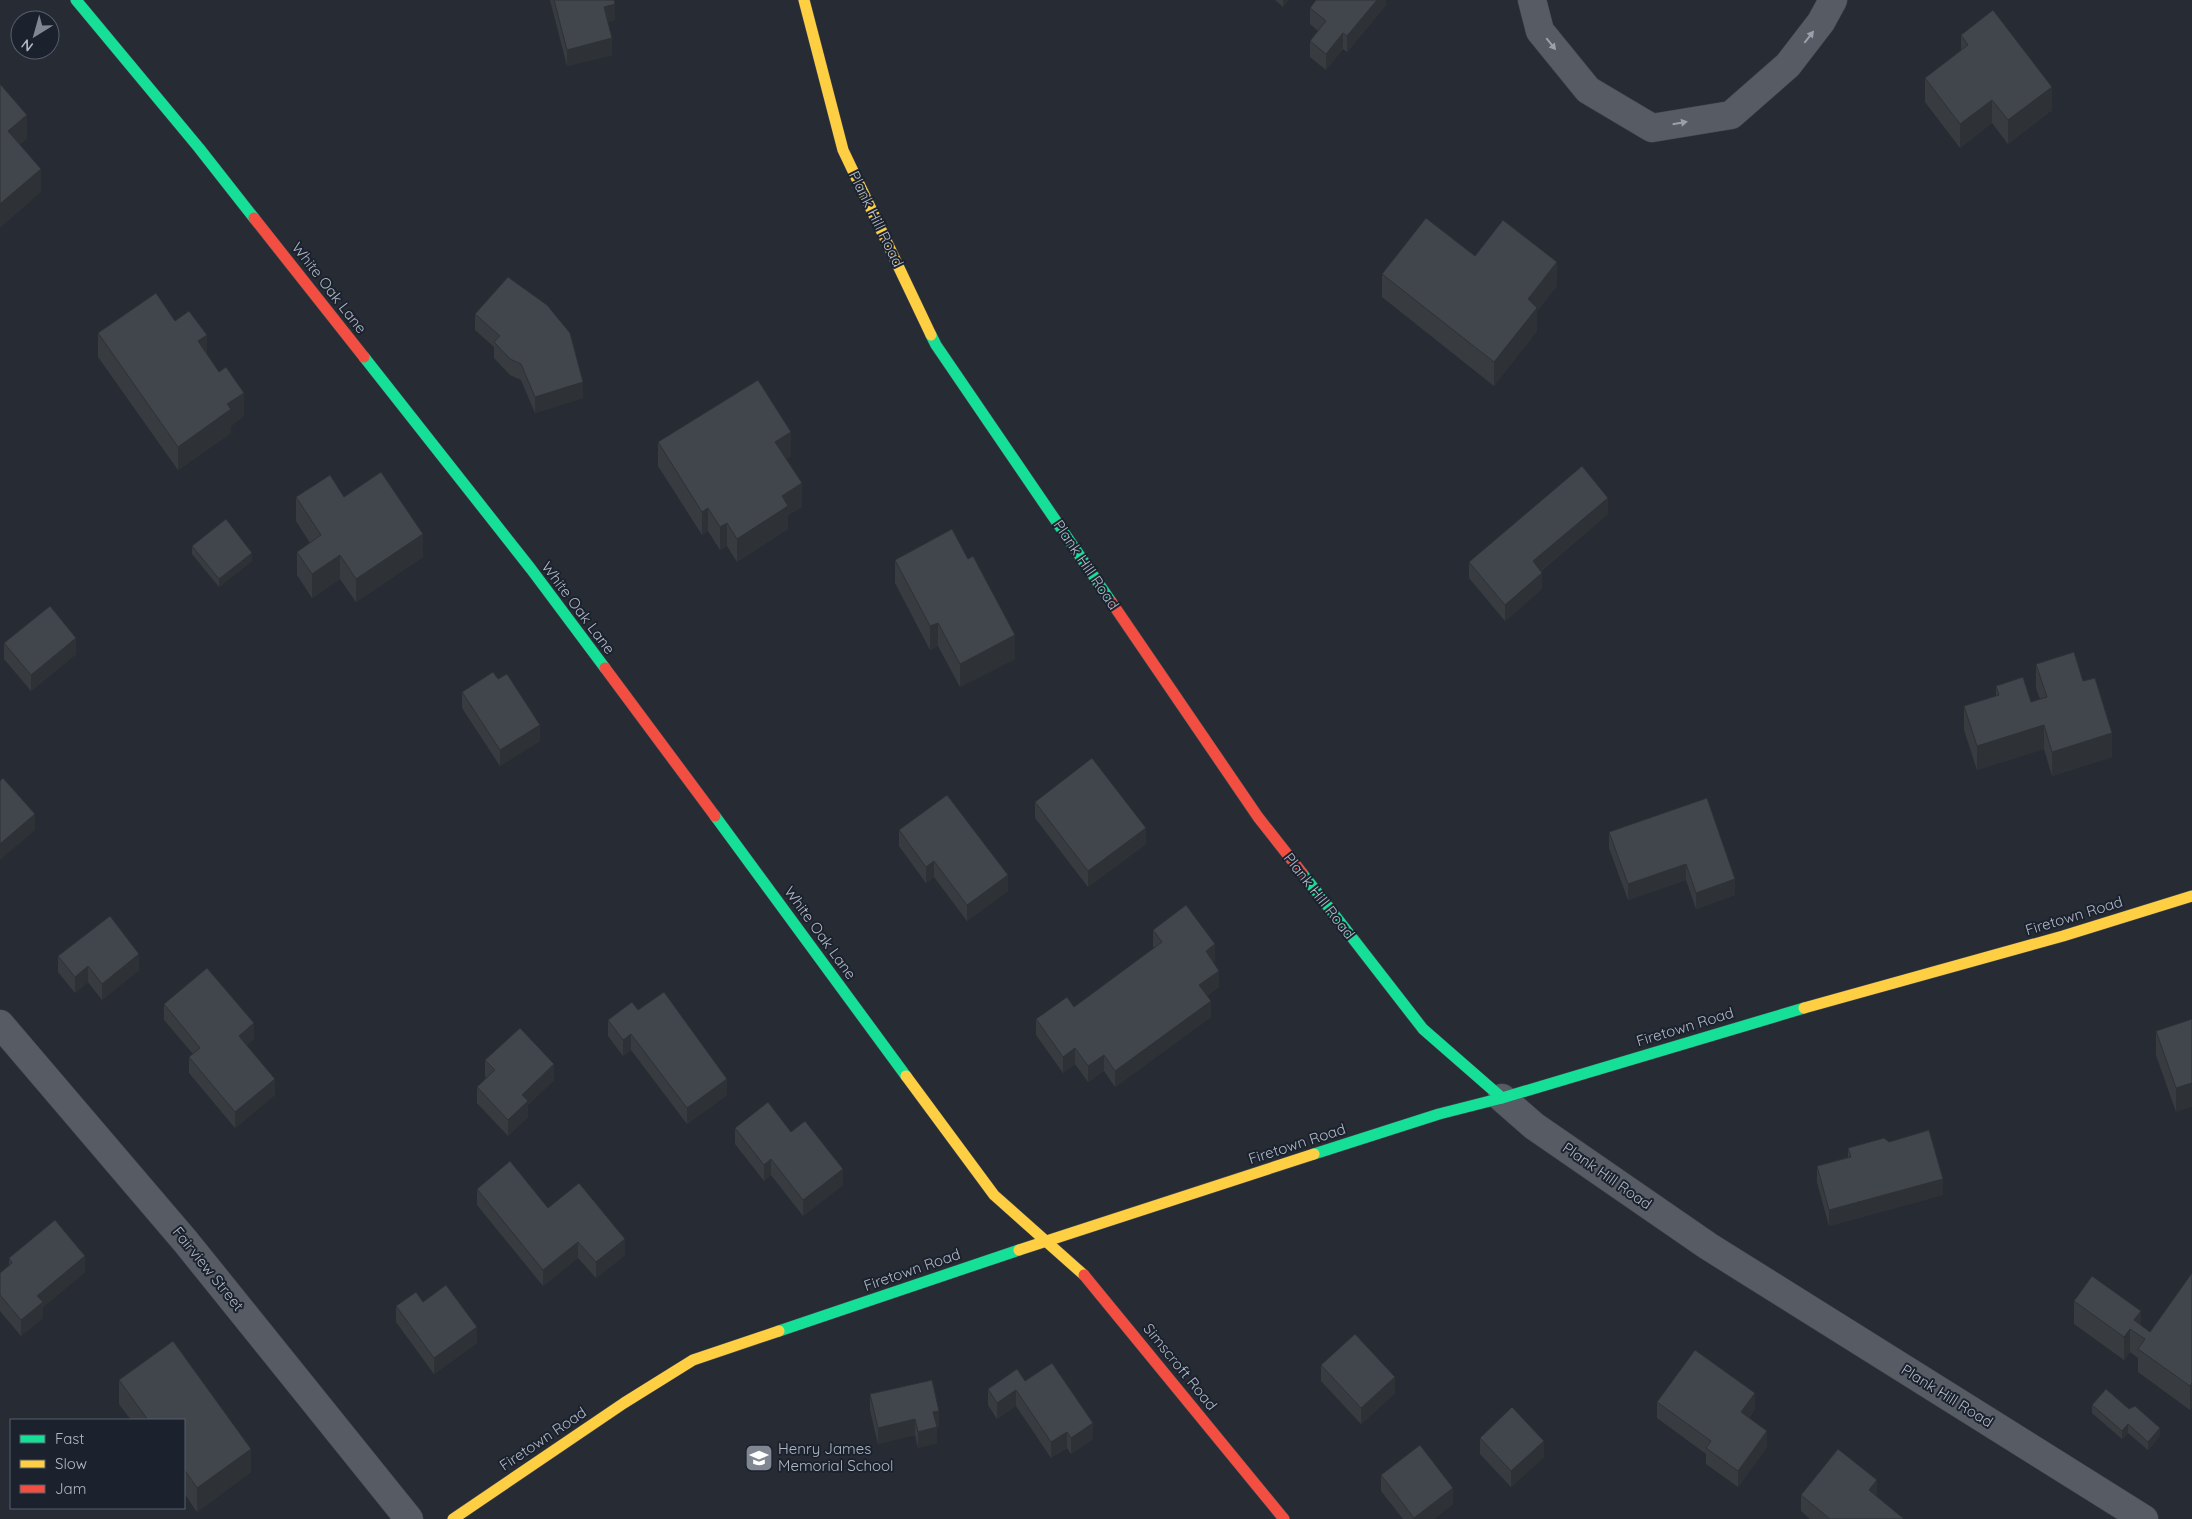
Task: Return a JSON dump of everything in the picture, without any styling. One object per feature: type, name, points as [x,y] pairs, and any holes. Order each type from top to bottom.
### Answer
[{"type":"street","name":"White Oak Lane","points":[[76,0],[199,148],[531,569],[994,1194],[1045,1241]]},
{"type":"street","name":"Plank Hill Road","points":[[804,0],[843,150],[936,345],[1258,817],[1423,1029],[1534,1126],[1708,1246],[2144,1519]]},
{"type":"street","points":[[1532,0],[1540,31],[1588,90],[1652,128],[1731,114],[1788,65],[1821,22],[1833,0]]},
{"type":"street","name":"Firetown Road","points":[[454,1519],[624,1403],[693,1360],[1045,1241],[1439,1114],[1502,1098],[1733,1028],[2063,936],[2192,896]]},
{"type":"street","name":"Fairview Street","points":[[0,1024],[186,1242],[409,1519]]},
{"type":"street","name":"Simscroft Road","points":[[1045,1241],[1088,1279],[1284,1519]]},
{"type":"building","points":[[554,0],[614,0],[615,4],[604,7],[612,38],[567,50]]},
{"type":"building","points":[[1316,0],[1377,0],[1347,36],[1343,33],[1326,54],[1310,41],[1326,21],[1310,8]]},
{"type":"building","points":[[1993,10],[2052,87],[2008,120],[1992,100],[1960,124],[1925,78],[1968,45],[1961,35]]},
{"type":"building","points":[[0,84],[27,115],[8,131],[41,169],[0,204]]},
{"type":"building","points":[[1426,218],[1475,256],[1503,220],[1557,262],[1528,299],[1537,308],[1494,362],[1382,274]]},
{"type":"building","points":[[508,277],[547,305],[570,333],[583,382],[535,397],[521,364],[510,359],[494,342],[500,336],[475,314]]},
{"type":"building","points":[[156,293],[175,321],[189,311],[207,335],[198,341],[219,372],[226,367],[244,393],[227,404],[231,409],[178,447],[98,333]]},
{"type":"building","points":[[758,380],[791,432],[775,442],[802,483],[782,496],[788,506],[737,539],[727,523],[720,527],[708,508],[702,512],[658,442]]},
{"type":"building","points":[[1582,466],[1608,498],[1533,561],[1542,573],[1505,605],[1469,562]]},
{"type":"building","points":[[381,472],[423,534],[356,579],[340,555],[312,574],[297,552],[321,535],[296,497],[330,475],[344,497]]},
{"type":"building","points":[[226,519],[252,553],[219,579],[192,546]]},
{"type":"building","points":[[952,529],[968,559],[973,556],[1015,635],[960,664],[938,623],[930,626],[895,560]]},
{"type":"building","points":[[50,606],[76,638],[31,675],[4,643]]},
{"type":"building","points":[[2074,652],[2083,681],[2095,678],[2112,733],[2052,752],[2044,725],[1977,746],[1964,706],[1999,695],[1996,686],[2023,677],[2031,702],[2047,697],[2036,664]]},
{"type":"building","points":[[493,672],[498,679],[507,674],[540,725],[500,750],[462,692]]},
{"type":"building","points":[[1092,758],[1146,828],[1088,871],[1035,802]]},
{"type":"building","points":[[3,778],[35,814],[0,844],[0,781]]},
{"type":"building","points":[[947,795],[1008,875],[967,905],[934,861],[926,867],[899,830]]},
{"type":"building","points":[[1707,798],[1735,879],[1696,893],[1686,864],[1628,884],[1609,832]]},
{"type":"building","points":[[1186,905],[1215,944],[1206,951],[1219,971],[1199,985],[1211,1001],[1115,1071],[1104,1055],[1088,1066],[1075,1048],[1063,1057],[1036,1019],[1067,997],[1074,1007],[1162,942],[1153,930]]},
{"type":"building","points":[[110,916],[139,954],[102,984],[88,966],[75,977],[58,956]]},
{"type":"building","points":[[207,968],[254,1023],[239,1036],[275,1079],[235,1112],[189,1057],[200,1048],[164,1004]]},
{"type":"building","points":[[664,992],[727,1079],[687,1108],[631,1034],[623,1040],[608,1020],[632,1002],[638,1010]]},
{"type":"building","points":[[2192,1019],[2192,1083],[2176,1088],[2156,1031]]},
{"type":"building","points":[[520,1028],[554,1064],[522,1095],[528,1101],[508,1120],[477,1087],[495,1070],[485,1060]]},
{"type":"building","points":[[768,1102],[791,1132],[805,1121],[843,1169],[803,1200],[771,1159],[764,1165],[735,1128]]},
{"type":"building","points":[[1929,1130],[1943,1179],[1829,1210],[1817,1166],[1851,1157],[1848,1148],[1884,1138],[1889,1142]]},
{"type":"building","points":[[510,1161],[548,1208],[579,1183],[625,1239],[596,1262],[578,1242],[543,1270],[477,1189]]},
{"type":"building","points":[[55,1220],[85,1256],[37,1296],[43,1302],[21,1320],[0,1295],[0,1273],[12,1263],[9,1258]]},
{"type":"building","points":[[2192,1273],[2192,1383],[2190,1386],[2138,1349],[2145,1339],[2130,1329],[2124,1337],[2074,1301],[2092,1276],[2141,1311],[2134,1320],[2150,1332]]},
{"type":"building","points":[[446,1285],[477,1327],[434,1358],[396,1306],[416,1292],[423,1302]]},
{"type":"building","points":[[1355,1334],[1395,1377],[1361,1408],[1321,1365]]},
{"type":"building","points":[[173,1341],[251,1449],[197,1488],[185,1470],[185,1419],[147,1419],[119,1380]]},
{"type":"building","points":[[1695,1350],[1755,1393],[1741,1412],[1767,1431],[1738,1471],[1706,1448],[1711,1441],[1657,1402]]},
{"type":"building","points":[[1052,1363],[1093,1423],[1071,1438],[1067,1432],[1051,1442],[1016,1390],[997,1403],[988,1389],[1017,1369],[1025,1381]]},
{"type":"building","points":[[932,1380],[939,1411],[933,1412],[937,1427],[918,1432],[915,1419],[878,1428],[870,1394]]},
{"type":"building","points":[[2106,1389],[2129,1409],[2135,1406],[2160,1428],[2148,1442],[2128,1424],[2122,1431],[2092,1405]]},
{"type":"building","points":[[1512,1407],[1544,1441],[1511,1471],[1480,1438]]},
{"type":"building","points":[[1420,1445],[1453,1488],[1414,1518],[1381,1475]]},
{"type":"building","points":[[1838,1449],[1877,1480],[1869,1490],[1904,1519],[1830,1519],[1801,1495]]},
{"type":"traffic: fast","points":[[76,0],[199,148],[254,218]]},
{"type":"traffic: fast","points":[[931,335],[1112,603]]},
{"type":"traffic: fast","points":[[364,357],[531,569],[605,668]]},
{"type":"traffic: fast","points":[[715,816],[906,1076]]},
{"type":"traffic: fast","points":[[1302,873],[1423,1029],[1502,1098]]},
{"type":"traffic: fast","points":[[1314,1154],[1439,1114],[1502,1098],[1804,1008]]},
{"type":"traffic: fast","points":[[779,1331],[1019,1250]]},
{"type":"traffic: slow","points":[[804,0],[843,150],[931,335]]},
{"type":"traffic: slow","points":[[1804,1008],[2063,936],[2192,896]]},
{"type":"traffic: slow","points":[[906,1076],[994,1195],[1084,1275]]},
{"type":"traffic: slow","points":[[1019,1250],[1314,1154]]},
{"type":"traffic: slow","points":[[453,1519],[624,1403],[693,1360],[779,1331]]},
{"type":"traffic: jam","points":[[254,218],[364,357]]},
{"type":"traffic: jam","points":[[1112,603],[1258,817],[1302,873]]},
{"type":"traffic: jam","points":[[605,668],[715,816]]},
{"type":"traffic: jam","points":[[1084,1275],[1284,1519]]},
{"type":"place","name":"Henry James Memorial School","points":[[759,1458]]}]
